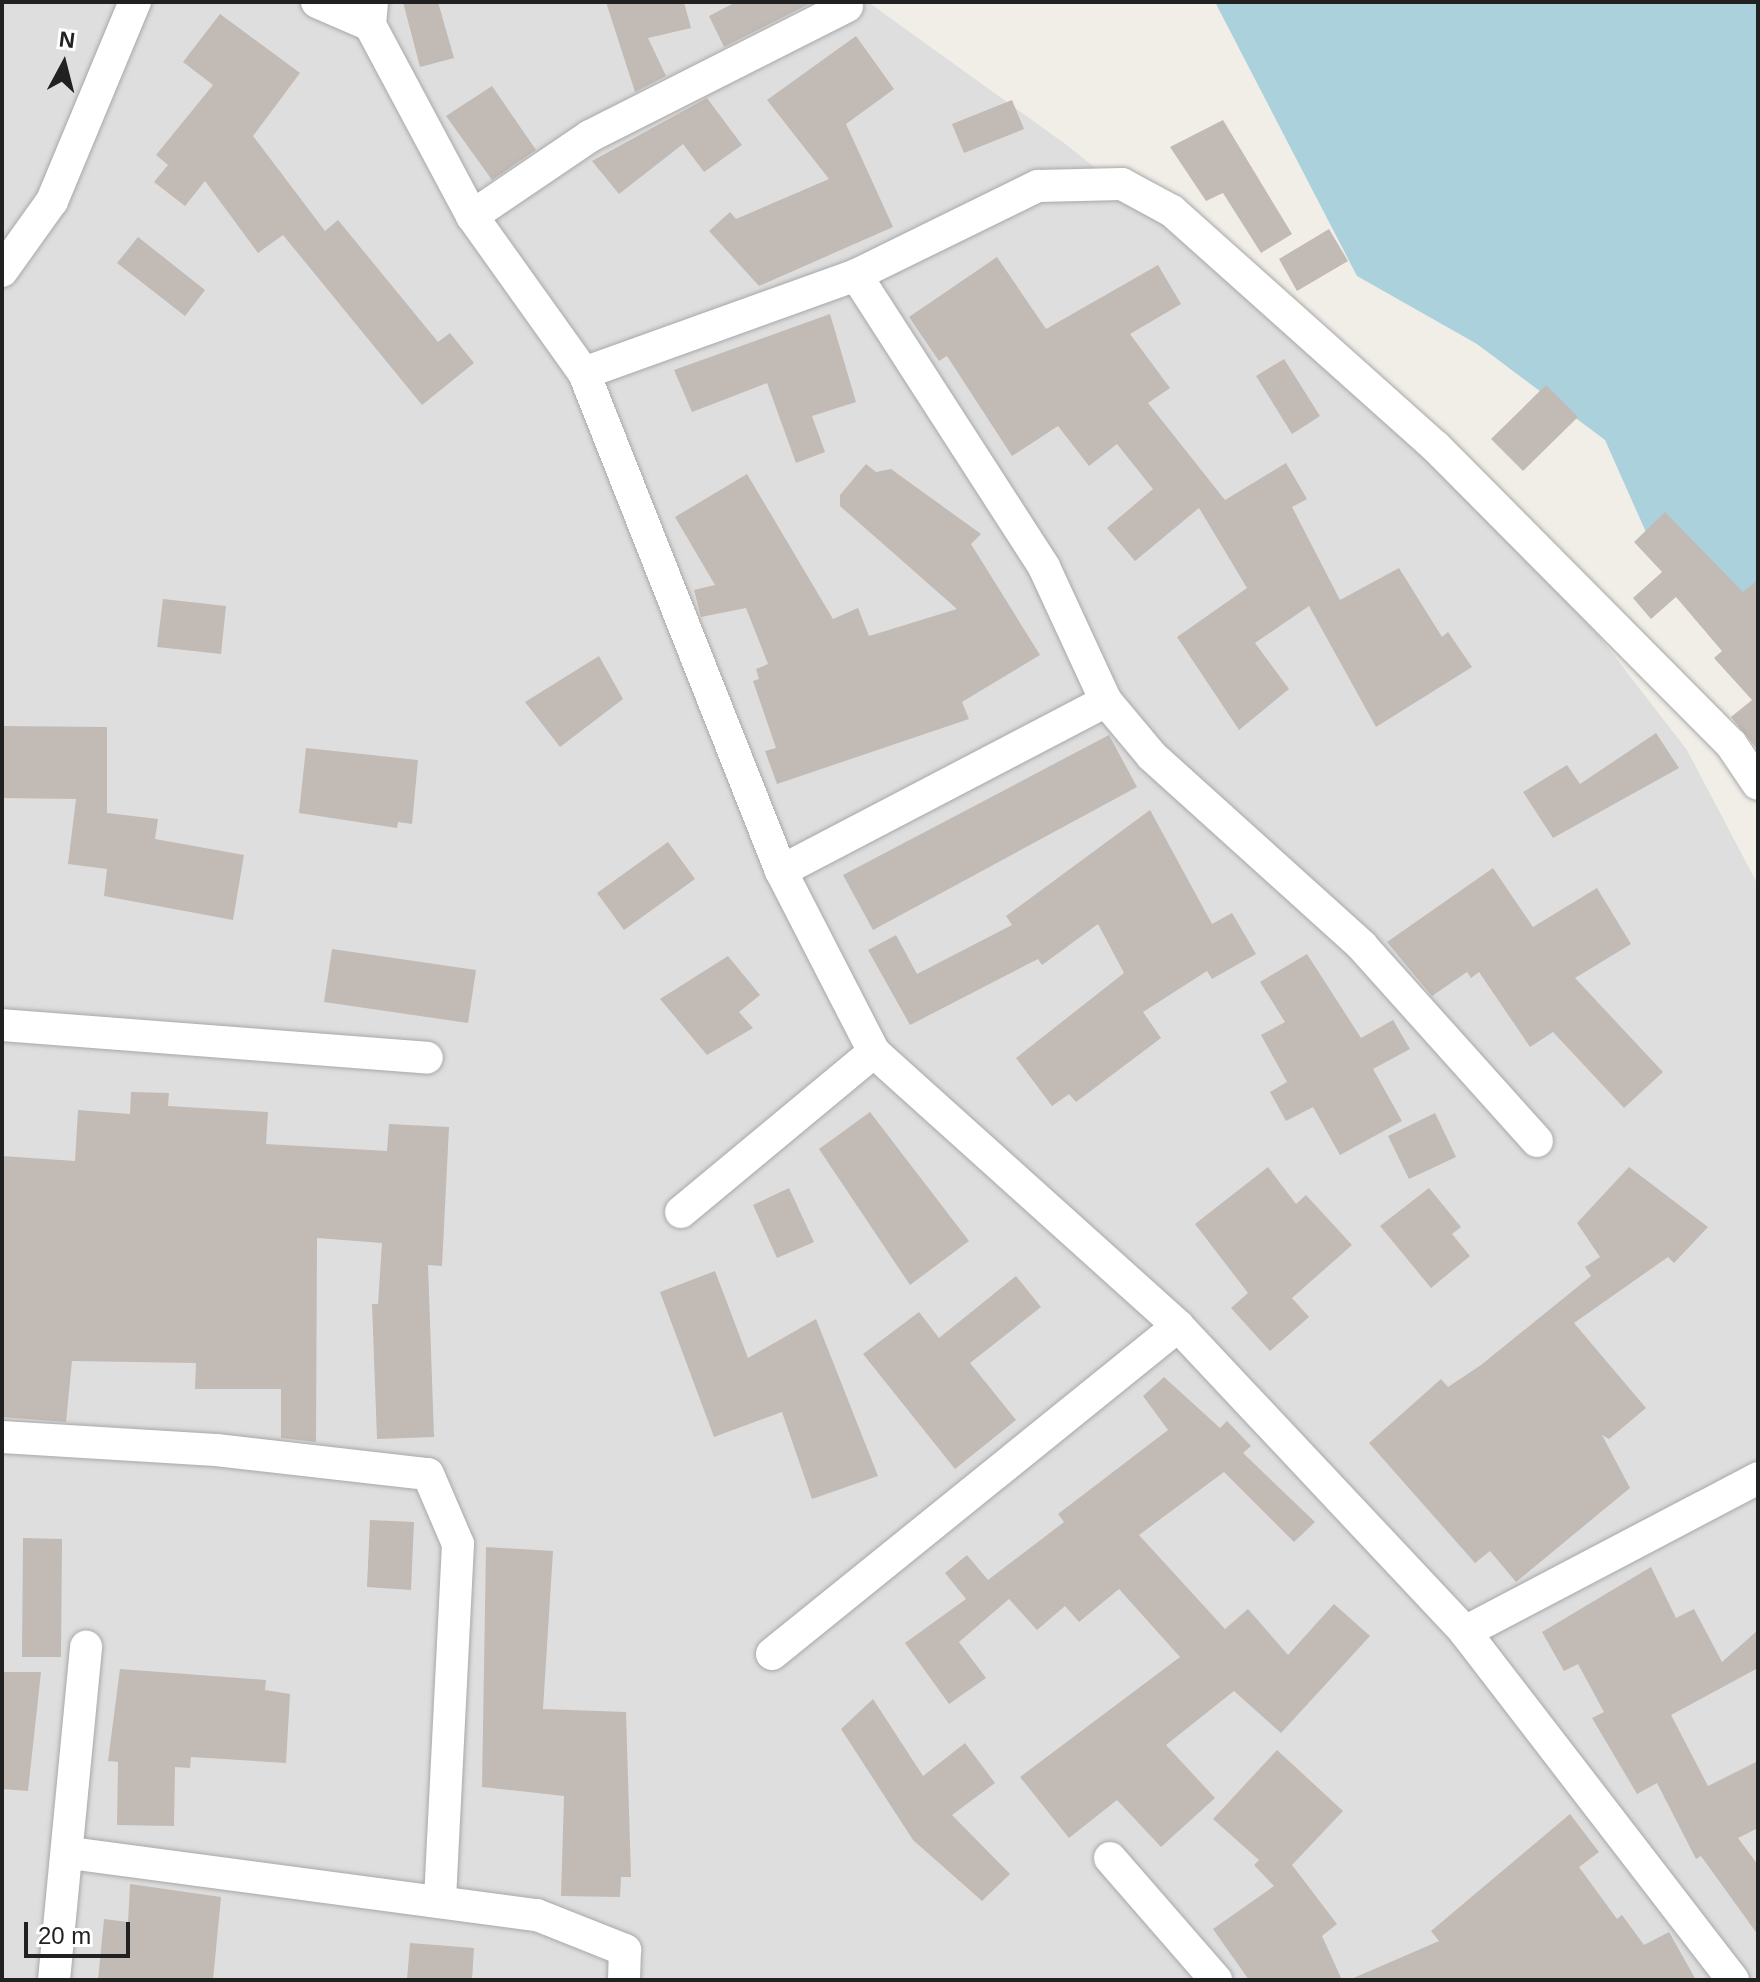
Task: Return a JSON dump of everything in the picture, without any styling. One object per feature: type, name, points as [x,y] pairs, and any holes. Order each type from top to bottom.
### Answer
[{"type":"street","points":[[2,271],[52,201],[135,2]]},
{"type":"street","points":[[317,2],[371,14],[472,216],[584,373],[781,871],[874,1052],[1178,1326],[1465,1632],[1733,1980]]},
{"type":"street","points":[[472,216],[590,136],[847,6]]},
{"type":"street","points":[[584,373],[856,275],[1038,186],[1122,184],[1172,211],[1436,447],[1731,744],[1758,784]]},
{"type":"street","points":[[856,275],[1044,567],[1106,701],[1152,756],[1362,946],[1537,1141]]},
{"type":"street","points":[[781,871],[1106,701]]},
{"type":"street","points":[[2,1025],[427,1058]]},
{"type":"street","points":[[681,1212],[874,1052]]},
{"type":"street","points":[[772,1654],[1178,1326]]},
{"type":"street","points":[[2,1437],[216,1450],[428,1474],[458,1544],[440,1900]]},
{"type":"street","points":[[1465,1632],[1758,1478]]},
{"type":"street","points":[[54,1980],[70,1853],[86,1647]]},
{"type":"street","points":[[70,1853],[537,1915],[625,1950],[624,1980]]},
{"type":"street","points":[[1110,1858],[1216,1980]]},
{"type":"shaded area","points":[[2,2],[868,2],[1068,146],[1468,467],[1687,750],[1758,885],[1758,1980],[2,1980]]},
{"type":"water","points":[[1215,2],[1758,2],[1758,665],[1661,566],[1605,440],[1477,344],[1357,276]]},
{"type":"building","points":[[403,2],[438,2],[454,58],[420,67]]},
{"type":"building","points":[[606,2],[684,2],[691,28],[648,38],[666,76],[635,92]]},
{"type":"building","points":[[736,2],[813,2],[724,47],[709,16]]},
{"type":"building","points":[[220,14],[300,73],[253,136],[325,231],[338,220],[438,342],[450,333],[474,363],[422,405],[283,235],[258,253],[205,181],[185,206],[154,182],[168,165],[156,155],[213,85],[183,62]]},
{"type":"building","points":[[856,36],[894,89],[846,124],[893,227],[759,286],[709,231],[730,212],[736,219],[829,179],[767,100]]},
{"type":"building","points":[[492,86],[536,150],[492,180],[446,116]]},
{"type":"building","points":[[707,98],[742,145],[704,172],[683,144],[619,194],[592,161]]},
{"type":"building","points":[[1012,100],[1024,129],[964,153],[952,124]]},
{"type":"building","points":[[1223,120],[1292,234],[1261,253],[1223,193],[1206,201],[1170,147]]},
{"type":"building","points":[[1329,229],[1348,261],[1297,291],[1279,259]]},
{"type":"building","points":[[138,237],[205,290],[185,316],[117,263]]},
{"type":"building","points":[[997,257],[1046,329],[1158,265],[1181,304],[1130,334],[1170,388],[1148,403],[1225,500],[1286,463],[1307,499],[1292,507],[1340,600],[1399,568],[1442,637],[1448,632],[1472,667],[1376,727],[1309,606],[1255,643],[1289,689],[1239,730],[1177,637],[1247,588],[1199,508],[1135,561],[1107,528],[1153,489],[1117,444],[1089,466],[1058,426],[1012,456],[947,356],[939,361],[909,317]]},
{"type":"building","points":[[830,314],[856,402],[812,416],[825,452],[796,463],[767,383],[692,412],[674,370]]},
{"type":"building","points":[[1284,359],[1320,416],[1292,434],[1256,376]]},
{"type":"building","points":[[1546,385],[1578,417],[1523,471],[1491,439]]},
{"type":"building","points":[[866,464],[876,472],[891,469],[981,534],[971,544],[1040,655],[962,702],[969,719],[777,784],[765,751],[776,748],[753,681],[759,679],[756,669],[768,664],[746,608],[701,617],[694,590],[715,585],[675,517],[747,474],[833,619],[858,608],[869,636],[957,609],[840,506],[840,495]]},
{"type":"building","points":[[1665,512],[1743,592],[1758,580],[1758,750],[1731,717],[1752,700],[1714,658],[1722,651],[1676,597],[1651,619],[1633,598],[1662,572],[1634,542]]},
{"type":"building","points":[[163,599],[226,606],[221,654],[157,647]]},
{"type":"building","points":[[599,656],[623,699],[560,747],[525,702]]},
{"type":"building","points":[[2,726],[107,727],[107,813],[158,819],[155,839],[244,855],[233,920],[104,896],[107,869],[68,864],[76,799],[2,798]]},
{"type":"building","points":[[1656,733],[1679,768],[1553,838],[1523,792],[1567,765],[1580,784]]},
{"type":"building","points":[[1109,735],[1137,787],[873,930],[843,875]]},
{"type":"building","points":[[306,748],[418,760],[412,824],[398,822],[397,828],[299,813]]},
{"type":"building","points":[[1150,810],[1212,924],[1232,913],[1256,954],[1212,979],[1207,971],[1143,1012],[1161,1038],[1076,1102],[1069,1094],[1052,1106],[1016,1058],[1124,973],[1098,924],[1042,965],[1038,959],[910,1025],[868,950],[896,935],[917,974],[1012,925],[1006,916]]},
{"type":"building","points":[[668,842],[695,879],[624,930],[597,893]]},
{"type":"building","points":[[1493,868],[1533,927],[1597,888],[1631,944],[1575,978],[1663,1072],[1624,1108],[1553,1032],[1530,1047],[1479,972],[1471,978],[1467,972],[1432,996],[1387,942]]},
{"type":"building","points":[[332,949],[476,970],[468,1023],[324,1002]]},
{"type":"building","points":[[1307,954],[1361,1038],[1393,1020],[1410,1049],[1373,1069],[1402,1121],[1340,1155],[1313,1107],[1286,1121],[1270,1092],[1287,1082],[1261,1035],[1285,1022],[1260,982]]},
{"type":"building","points":[[728,956],[760,995],[739,1012],[753,1028],[707,1055],[660,999]]},
{"type":"building","points":[[131,1092],[169,1093],[168,1106],[268,1112],[266,1144],[387,1151],[389,1124],[449,1127],[442,1266],[428,1265],[434,1437],[377,1439],[372,1304],[378,1304],[382,1243],[317,1238],[316,1442],[281,1438],[281,1389],[195,1389],[196,1363],[72,1361],[66,1422],[2,1417],[2,1156],[75,1161],[78,1110],[130,1114]]},
{"type":"building","points":[[870,1112],[969,1241],[910,1285],[819,1149]]},
{"type":"building","points":[[1435,1113],[1456,1157],[1409,1179],[1388,1136]]},
{"type":"building","points":[[1268,1167],[1296,1204],[1306,1195],[1352,1245],[1292,1298],[1309,1317],[1270,1351],[1231,1308],[1248,1293],[1195,1224]]},
{"type":"building","points":[[1629,1167],[1708,1227],[1674,1263],[1668,1257],[1574,1323],[1646,1408],[1609,1439],[1602,1435],[1630,1488],[1516,1582],[1490,1551],[1475,1563],[1369,1443],[1441,1379],[1448,1387],[1481,1365],[1591,1276],[1585,1267],[1600,1257],[1577,1223]]},
{"type":"building","points":[[789,1188],[814,1242],[777,1258],[753,1205]]},
{"type":"building","points":[[1429,1188],[1461,1227],[1452,1234],[1470,1256],[1431,1288],[1380,1226]]},
{"type":"building","points":[[715,1271],[748,1358],[816,1319],[878,1476],[812,1499],[782,1412],[714,1437],[660,1292]]},
{"type":"building","points":[[1016,1276],[1041,1307],[970,1363],[1016,1420],[955,1469],[863,1354],[919,1312],[939,1338]]},
{"type":"building","points":[[1164,1377],[1220,1428],[1227,1421],[1251,1446],[1243,1453],[1315,1522],[1294,1542],[1224,1472],[1139,1535],[1225,1629],[1248,1609],[1288,1655],[1334,1604],[1370,1636],[1281,1733],[1234,1691],[1166,1745],[1215,1798],[1161,1847],[1117,1800],[1069,1838],[1020,1777],[1180,1657],[1119,1589],[1079,1622],[1065,1606],[1037,1630],[1009,1599],[959,1642],[986,1678],[949,1704],[905,1643],[966,1599],[945,1573],[967,1555],[988,1580],[1064,1522],[1058,1514],[1168,1430],[1143,1396]]},
{"type":"building","points":[[370,1520],[414,1522],[411,1590],[367,1587]]},
{"type":"building","points":[[23,1538],[62,1539],[61,1657],[22,1657]]},
{"type":"building","points":[[486,1547],[553,1551],[543,1709],[626,1712],[631,1877],[621,1877],[620,1897],[561,1896],[564,1796],[482,1787]]},
{"type":"building","points":[[1651,1567],[1676,1618],[1694,1609],[1722,1662],[1758,1630],[1758,1668],[1671,1715],[1708,1786],[1758,1761],[1758,1828],[1738,1838],[1758,1865],[1758,1935],[1701,1856],[1696,1859],[1657,1783],[1637,1794],[1592,1718],[1604,1712],[1578,1664],[1564,1671],[1542,1632]]},
{"type":"building","points":[[120,1669],[266,1680],[265,1690],[290,1694],[286,1763],[191,1757],[190,1768],[175,1767],[174,1826],[117,1825],[118,1762],[108,1761]]},
{"type":"building","points":[[2,1672],[41,1672],[28,1791],[2,1789]]},
{"type":"building","points":[[873,1699],[923,1776],[965,1743],[995,1783],[952,1815],[1010,1874],[982,1901],[913,1840],[841,1729]]},
{"type":"building","points":[[1277,1750],[1343,1811],[1292,1865],[1337,1924],[1322,1936],[1342,1980],[1249,1980],[1213,1929],[1274,1886],[1254,1865],[1259,1860],[1213,1819]]},
{"type":"building","points":[[1570,1814],[1599,1852],[1579,1867],[1617,1919],[1622,1915],[1644,1945],[1669,1932],[1696,1980],[1349,1980],[1439,1941],[1431,1931]]},
{"type":"building","points":[[130,1884],[221,1897],[213,1980],[98,1980],[104,1919],[128,1922]]},
{"type":"building","points":[[410,1943],[474,1948],[472,1980],[407,1980]]}]
